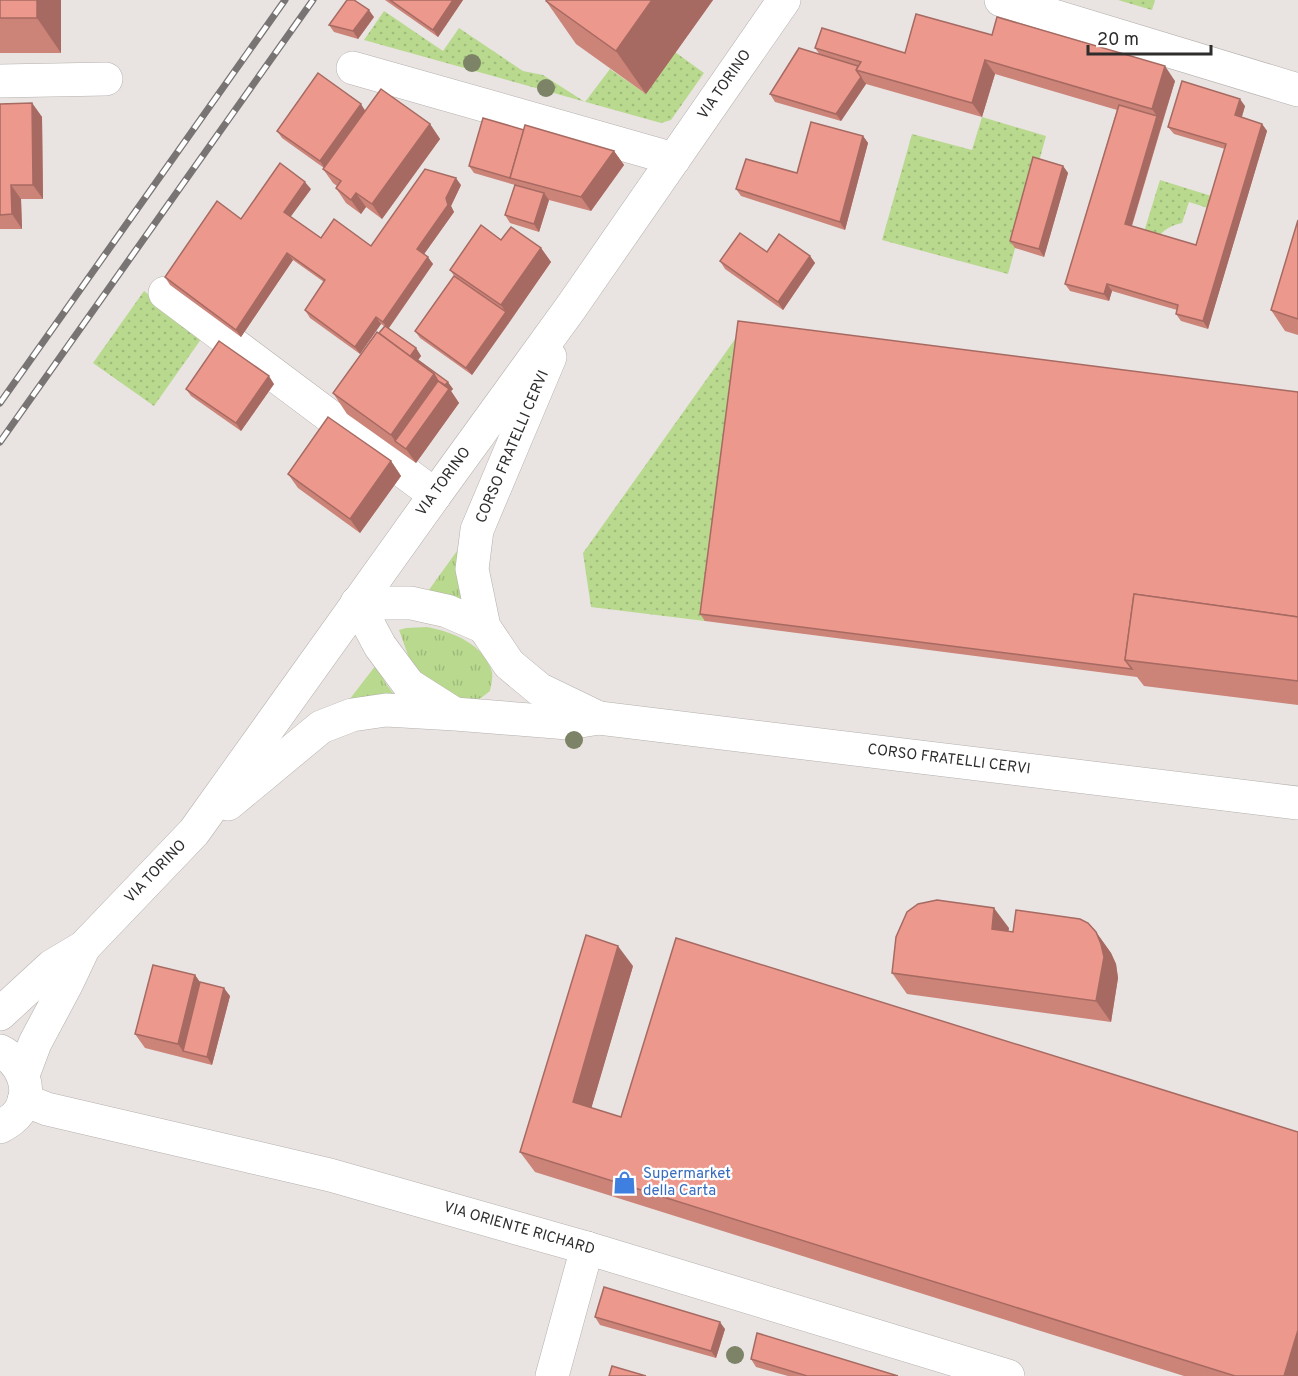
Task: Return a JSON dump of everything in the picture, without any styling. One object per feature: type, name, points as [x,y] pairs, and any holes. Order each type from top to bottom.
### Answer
[{"type":"street","name":"VIA TORINO","points":[[0,1014],[51,966],[84,947],[194,832],[572,306],[784,0]]},
{"type":"street","points":[[1001,0],[1298,90]]},
{"type":"street","points":[[353,68],[674,159]]},
{"type":"street","points":[[0,81],[106,80]]},
{"type":"street","points":[[165,293],[435,495]]},
{"type":"street","name":"CORSO FRATELLI CERVI","points":[[572,306],[477,530],[472,569],[484,627],[509,664],[539,688],[599,718]]},
{"type":"street","points":[[357,603],[411,603],[447,611],[484,627]]},
{"type":"street","name":"CORSO FRATELLI CERVI","points":[[357,603],[380,646],[409,685],[455,714]]},
{"type":"street","name":"CORSO FRATELLI CERVI","points":[[194,832],[321,727],[352,715],[386,710],[568,723],[599,718],[1298,803]]},
{"type":"street","name":"VIA TORINO","points":[[0,1127],[11,1121],[19,1112],[35,1043],[84,947]]},
{"type":"street","points":[[0,1051],[17,1064],[24,1087]]},
{"type":"street","name":"VIA ORIENTE RICHARD","points":[[24,1087],[47,1109],[330,1175],[587,1248],[1008,1376]]},
{"type":"street","points":[[552,1376],[587,1248]]},
{"type":"green space","points":[[1118,0],[1155,0],[1152,10]]},
{"type":"green space","points":[[384,11],[443,51],[459,28],[523,71],[543,75],[584,102],[364,40]]},
{"type":"green space","points":[[675,52],[704,73],[671,120],[661,123],[585,102],[610,69],[646,94]]},
{"type":"green space","points":[[982,117],[1046,136],[1008,274],[882,240],[912,134],[972,150]]},
{"type":"green space","points":[[1160,180],[1218,198],[1214,210],[1189,202],[1182,223],[1170,227],[1160,235],[1143,235]]},
{"type":"green space","points":[[144,291],[204,335],[154,406],[93,363]]},
{"type":"green space","points":[[743,328],[705,621],[591,607],[583,553]]},
{"type":"green space","points":[[462,544],[465,605],[426,594]]},
{"type":"green space","points":[[427,627],[457,636],[482,654],[492,672],[490,691],[481,698],[467,703],[429,685],[409,658],[399,630]]},
{"type":"green space","points":[[376,665],[396,697],[349,700]]},
{"type":"building","points":[[0,0],[37,0],[37,18],[0,18]]},
{"type":"building","points":[[347,0],[354,0],[369,10],[353,31],[329,25]]},
{"type":"building","points":[[390,0],[453,0],[433,30]]},
{"type":"building","points":[[547,0],[652,0],[616,51]]},
{"type":"building","points":[[916,14],[992,35],[997,17],[1165,66],[1152,109],[985,60],[972,103],[856,70],[861,62],[815,48],[822,28],[905,53]]},
{"type":"building","points":[[799,48],[858,66],[856,70],[861,77],[836,114],[770,94]]},
{"type":"building","points":[[318,73],[361,104],[320,161],[277,131]]},
{"type":"building","points":[[1182,81],[1240,99],[1235,115],[1262,124],[1203,321],[1176,314],[1178,305],[1107,284],[1104,294],[1065,284],[1119,105],[1157,116],[1125,224],[1196,245],[1226,144],[1168,127]]},
{"type":"building","points":[[381,89],[430,124],[372,204],[356,193],[351,200],[336,188],[341,181],[323,169]]},
{"type":"building","points":[[32,103],[33,185],[11,185],[12,214],[0,215],[0,104]]},
{"type":"building","points":[[483,118],[524,130],[510,178],[469,166]]},
{"type":"building","points":[[811,122],[863,136],[840,222],[736,189],[746,159],[797,173]]},
{"type":"building","points":[[525,125],[614,151],[581,197],[510,178]]},
{"type":"building","points":[[1033,157],[1063,166],[1039,249],[1010,241]]},
{"type":"building","points":[[280,163],[305,182],[284,212],[321,238],[334,219],[371,246],[425,169],[456,178],[446,198],[448,205],[417,249],[428,257],[383,322],[376,317],[355,347],[305,310],[325,280],[287,253],[236,330],[165,277],[217,201],[241,219]]},
{"type":"building","points":[[515,185],[544,193],[534,224],[505,215]]},
{"type":"building","points":[[1298,220],[1298,319],[1271,310]]},
{"type":"building","points":[[481,225],[501,240],[511,227],[541,248],[501,305],[450,270]]},
{"type":"building","points":[[740,233],[767,252],[779,234],[810,256],[778,302],[720,261]]},
{"type":"building","points":[[454,276],[506,312],[466,368],[415,331]]},
{"type":"building","points":[[738,321],[1298,392],[1298,617],[1134,594],[1125,660],[1132,669],[700,614]]},
{"type":"building","points":[[385,326],[416,348],[411,355],[448,382],[445,385],[438,381],[434,374],[379,333]]},
{"type":"building","points":[[377,332],[434,374],[391,435],[333,393]]},
{"type":"building","points":[[219,341],[269,376],[236,423],[186,389]]},
{"type":"building","points":[[438,381],[449,389],[406,449],[395,441]]},
{"type":"building","points":[[328,417],[391,461],[350,519],[288,474]]},
{"type":"building","points":[[1134,594],[1298,617],[1298,681],[1125,660]]},
{"type":"building","points":[[937,900],[994,908],[992,929],[1013,932],[1016,910],[1080,919],[1088,923],[1096,932],[1104,957],[1096,1001],[892,973],[896,937],[907,912],[918,904]]},
{"type":"building","points":[[586,935],[618,946],[573,1102],[621,1117],[676,938],[1298,1132],[1298,1330],[1284,1376],[1235,1376],[520,1152]]},
{"type":"building","points":[[153,965],[195,975],[178,1044],[135,1034]]},
{"type":"building","points":[[200,982],[224,988],[207,1057],[183,1051]]},
{"type":"building","points":[[604,1287],[720,1322],[711,1351],[595,1317]]},
{"type":"building","points":[[757,1333],[898,1376],[807,1376],[751,1359]]},
{"type":"building","points":[[612,1366],[646,1376],[609,1376]]},
{"type":"railway","points":[[0,403],[285,0]]},
{"type":"railway","points":[[0,442],[313,0]]},
{"type":"place","name":"Supermarket della Carta","points":[[625,1183]]}]
